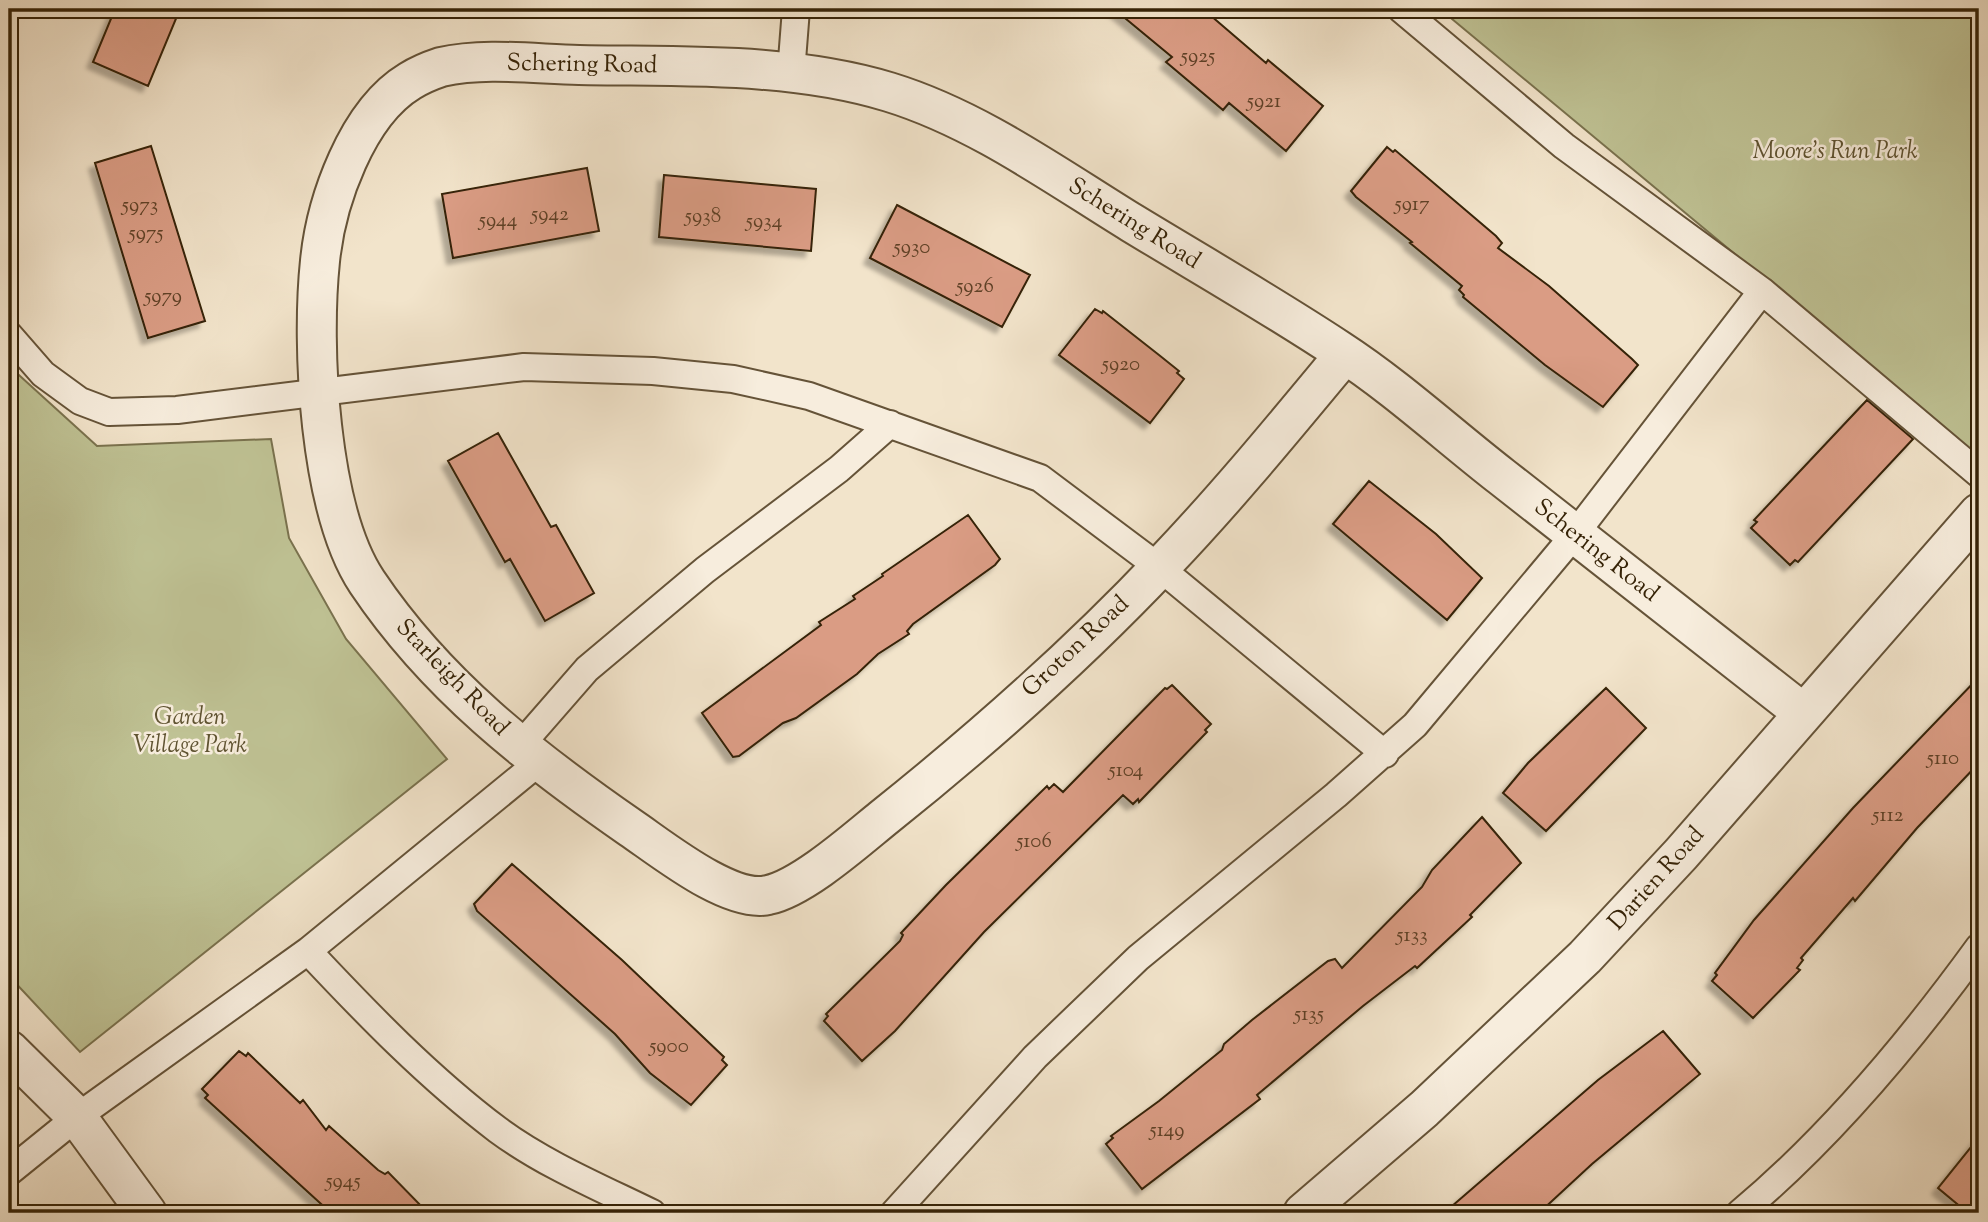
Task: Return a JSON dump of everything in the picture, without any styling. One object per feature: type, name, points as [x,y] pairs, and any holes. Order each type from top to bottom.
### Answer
[{"type":"street","name":"Schering Road","points":[[364,125],[377,105],[405,84],[435,68],[471,64],[736,69],[791,73],[891,93],[983,131],[1345,354],[1802,712]]},
{"type":"street","name":"Starleigh Road","points":[[364,125],[337,190],[320,255],[317,331],[320,391],[333,488],[344,535],[361,573],[426,657],[528,755],[670,854],[736,893],[767,896]]},
{"type":"street","name":"Groton Road","points":[[767,896],[836,856],[950,764],[1160,568],[1248,470],[1345,354]]},
{"type":"street","name":"Darien Road","points":[[1303,1213],[1424,1109],[1585,957],[1681,854],[1802,712],[1979,513]]},
{"type":"street","points":[[9,1050],[77,1117],[147,1213]]},
{"type":"lane","points":[[791,73],[796,9]]},
{"type":"lane","points":[[1401,9],[1564,146],[1762,291],[1979,474]]},
{"type":"lane","points":[[894,1213],[1035,1057],[1139,958],[1385,754],[1441,695],[1575,534],[1762,291]]},
{"type":"lane","points":[[9,335],[43,374],[80,401],[109,412],[177,410],[524,367],[653,370],[746,382],[808,396],[1040,478],[1160,568],[1385,754]]},
{"type":"lane","points":[[9,1172],[77,1117],[309,951],[528,755],[587,669],[705,570],[839,469],[890,424]]},
{"type":"lane","points":[[1740,1213],[1788,1170],[1879,1073],[1979,947]]},
{"type":"lane","points":[[309,951],[373,1020],[499,1130],[541,1156],[653,1213]]},
{"type":"green space","name":"Moore's Run Park","points":[[1440,9],[1979,9],[1979,457]]},
{"type":"green space","name":"Garden Village Park","points":[[9,366],[97,446],[271,439],[289,538],[346,639],[447,759],[80,1052],[9,976]]},
{"type":"building","points":[[115,9],[180,9],[148,86],[93,62]]},
{"type":"building","points":[[1114,9],[1203,9],[1266,63],[1268,60],[1323,106],[1286,151],[1229,103],[1223,110],[1166,62],[1172,57]]},
{"type":"building","points":[[151,146],[205,321],[148,338],[95,163]]},
{"type":"building","points":[[1387,147],[1393,152],[1395,150],[1496,236],[1502,243],[1498,248],[1549,286],[1638,365],[1603,407],[1545,365],[1463,297],[1459,290],[1462,286],[1351,191]]},
{"type":"building","points":[[587,168],[599,231],[453,258],[442,194]]},
{"type":"building","points":[[664,175],[816,189],[811,251],[659,237]]},
{"type":"building","points":[[897,205],[1030,275],[1002,327],[870,258]]},
{"type":"building","points":[[1095,309],[1102,313],[1103,311],[1159,355],[1179,371],[1177,373],[1184,379],[1150,423],[1059,355]]},
{"type":"building","points":[[1867,400],[1913,439],[1798,562],[1795,560],[1790,565],[1751,528],[1757,522],[1754,520]]},
{"type":"building","points":[[498,433],[551,527],[556,525],[594,593],[545,621],[510,559],[505,562],[448,461]]},
{"type":"building","points":[[1369,481],[1436,534],[1482,578],[1447,620],[1333,524]]},
{"type":"building","points":[[968,515],[1000,559],[995,565],[913,624],[907,631],[909,634],[878,654],[857,674],[796,718],[783,723],[739,756],[733,757],[702,713],[821,625],[819,622],[855,599],[853,596],[883,576],[882,574]]},
{"type":"building","points":[[1979,677],[1979,763],[1917,828],[1855,901],[1853,898],[1801,958],[1803,960],[1797,968],[1800,970],[1753,1018],[1712,981],[1717,975],[1715,973],[1754,920],[1853,808]]},
{"type":"building","points":[[1172,685],[1211,724],[1205,730],[1207,732],[1139,802],[1138,799],[1133,804],[1123,795],[984,932],[895,1031],[862,1061],[824,1021],[828,1016],[826,1014],[900,941],[903,935],[901,933],[946,885],[1047,786],[1049,789],[1054,784],[1063,792],[1165,688]]},
{"type":"building","points":[[1606,688],[1646,728],[1546,831],[1503,793],[1528,763]]},
{"type":"building","points":[[1482,817],[1521,863],[1470,915],[1472,917],[1417,968],[1415,966],[1363,1006],[1257,1095],[1260,1099],[1142,1189],[1106,1144],[1113,1138],[1111,1136],[1159,1101],[1222,1050],[1224,1044],[1252,1020],[1328,961],[1335,959],[1342,968],[1422,887],[1432,870]]},
{"type":"building","points":[[512,864],[622,960],[724,1057],[722,1060],[727,1065],[691,1105],[650,1073],[615,1034],[477,911],[474,904]]},
{"type":"building","points":[[1663,1031],[1700,1074],[1592,1164],[1539,1213],[1444,1213],[1598,1080]]},
{"type":"building","points":[[239,1051],[246,1056],[248,1053],[300,1103],[303,1100],[326,1130],[329,1126],[378,1170],[385,1174],[388,1172],[428,1213],[331,1213],[205,1098],[208,1095],[202,1089]]},
{"type":"building","points":[[1979,1137],[1979,1213],[1968,1213],[1938,1188]]}]
